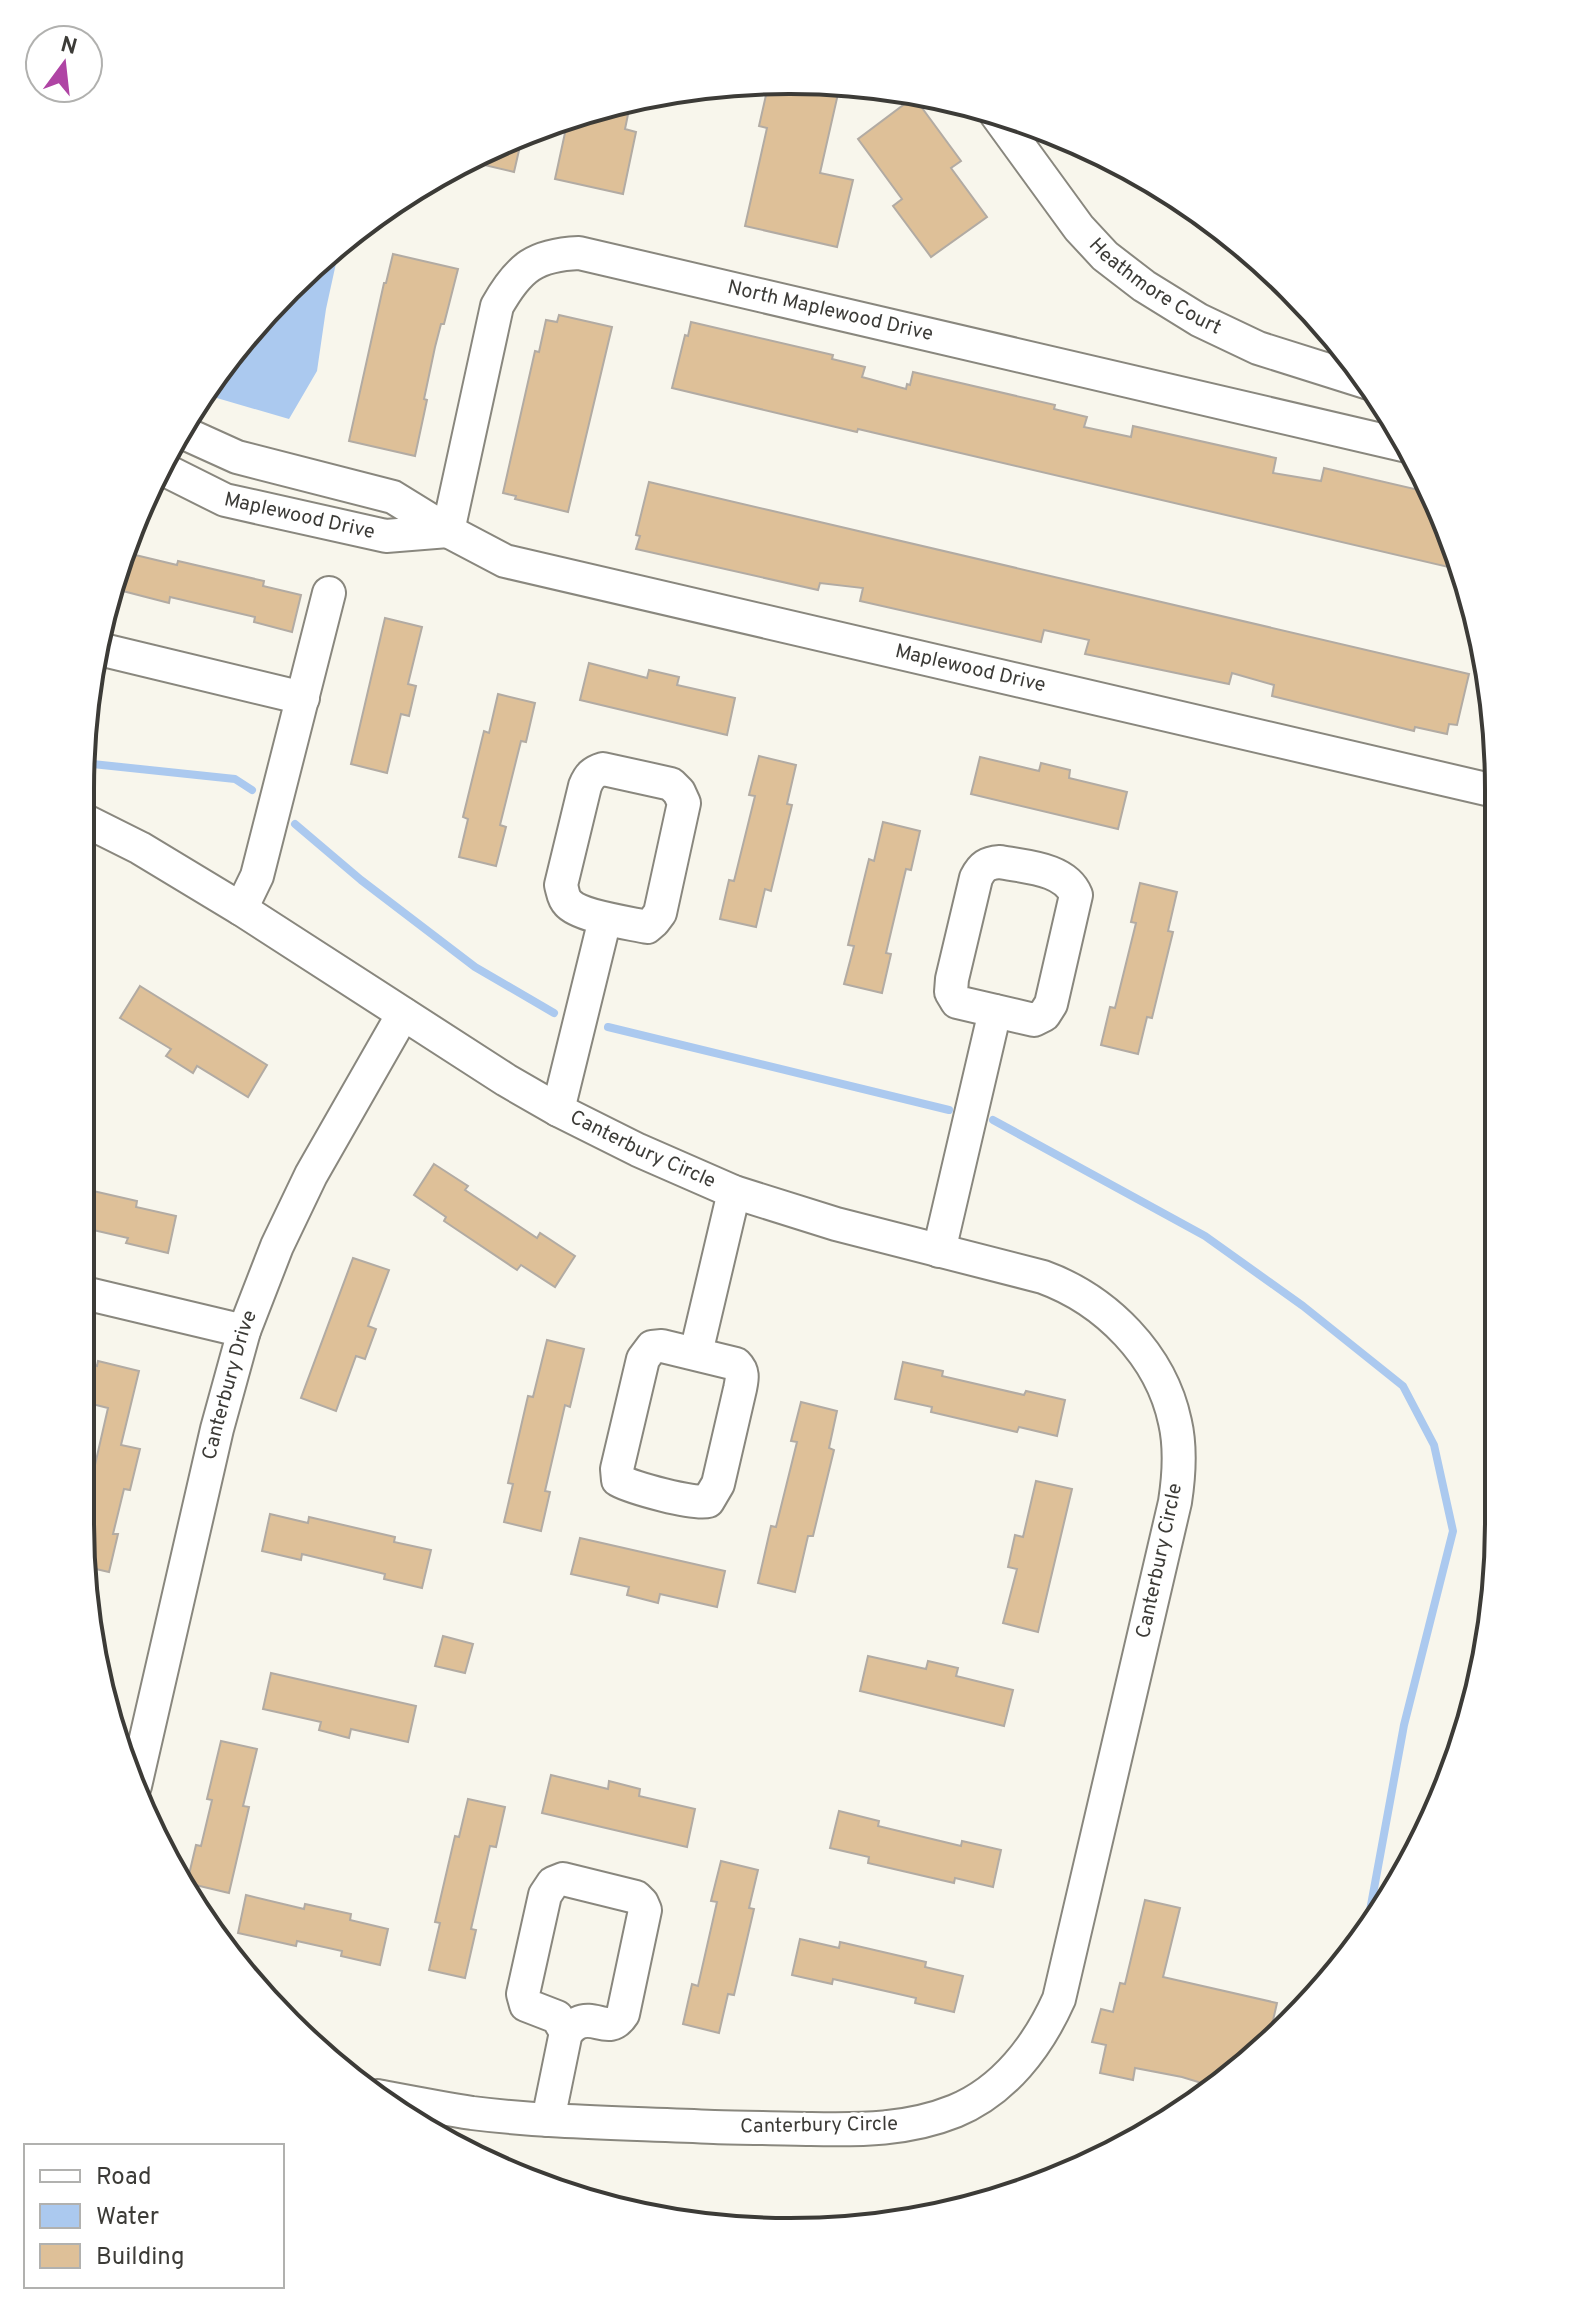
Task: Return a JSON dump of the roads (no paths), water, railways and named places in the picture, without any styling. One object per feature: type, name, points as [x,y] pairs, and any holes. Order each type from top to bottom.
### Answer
[{"type":"street","name":"Heathmore Court","points":[[1007,129],[1079,228],[1105,256],[1144,286],[1199,320],[1258,348],[1349,377]]},
{"type":"street","name":"North Maplewood Drive","points":[[448,531],[497,306],[515,278],[532,264],[558,254],[579,253],[1392,443]]},
{"type":"street","name":"Maplewood Drive","points":[[191,436],[237,457],[393,497],[505,561],[1485,789]]},
{"type":"street","name":"Maplewood Drive","points":[[171,473],[225,500],[386,536],[448,531]]},
{"type":"street","points":[[241,909],[257,876],[329,593]]},
{"type":"street","points":[[108,651],[303,698]]},
{"type":"street","points":[[603,769],[671,784],[684,803],[660,913],[647,927],[605,919],[570,906],[561,885],[588,778],[595,771],[603,769]]},
{"type":"street","name":"Canterbury Circle","points":[[94,825],[140,848],[241,909],[506,1080],[638,1150],[734,1192],[836,1224],[1043,1277],[1085,1296],[1145,1353],[1165,1388],[1175,1422],[1179,1475],[1175,1502],[1059,1999],[1033,2047],[985,2095],[957,2110],[904,2126],[872,2130],[548,2120],[474,2113],[402,2100]]},
{"type":"street","points":[[1000,862],[1061,877],[1072,886],[1076,895],[1051,1004],[1044,1015],[1034,1020],[995,1011],[957,1002],[951,992],[973,889],[981,869],[989,863],[1000,862]]},
{"type":"street","points":[[558,1110],[605,919]]},
{"type":"street","points":[[939,1251],[995,1011]]},
{"type":"street","name":"Canterbury Drive","points":[[139,1768],[217,1429],[244,1331],[277,1246],[311,1175],[403,1014]]},
{"type":"street","points":[[696,1353],[734,1192]]},
{"type":"street","points":[[94,1295],[244,1331]]},
{"type":"street","points":[[662,1346],[696,1353],[736,1364],[743,1376],[718,1484],[708,1501],[701,1503],[626,1484],[618,1480],[617,1469],[646,1353],[652,1347],[662,1346]]},
{"type":"street","points":[[548,2120],[566,2032],[578,2022],[611,2025],[623,2014],[645,1916],[642,1903],[636,1897],[563,1879],[553,1883],[545,1895],[523,1994],[526,2005],[557,2017],[566,2032]]},
{"type":"water","points":[[336,263],[317,371],[289,419],[215,397],[267,331]]},
{"type":"waterway","points":[[95,764],[235,779],[252,790]]},
{"type":"waterway","points":[[295,824],[361,880],[475,967],[554,1013]]},
{"type":"waterway","points":[[608,1027],[949,1110]]},
{"type":"waterway","points":[[993,1120],[1205,1236],[1303,1306],[1403,1386],[1434,1445],[1453,1531],[1404,1725],[1371,1904]]}]
